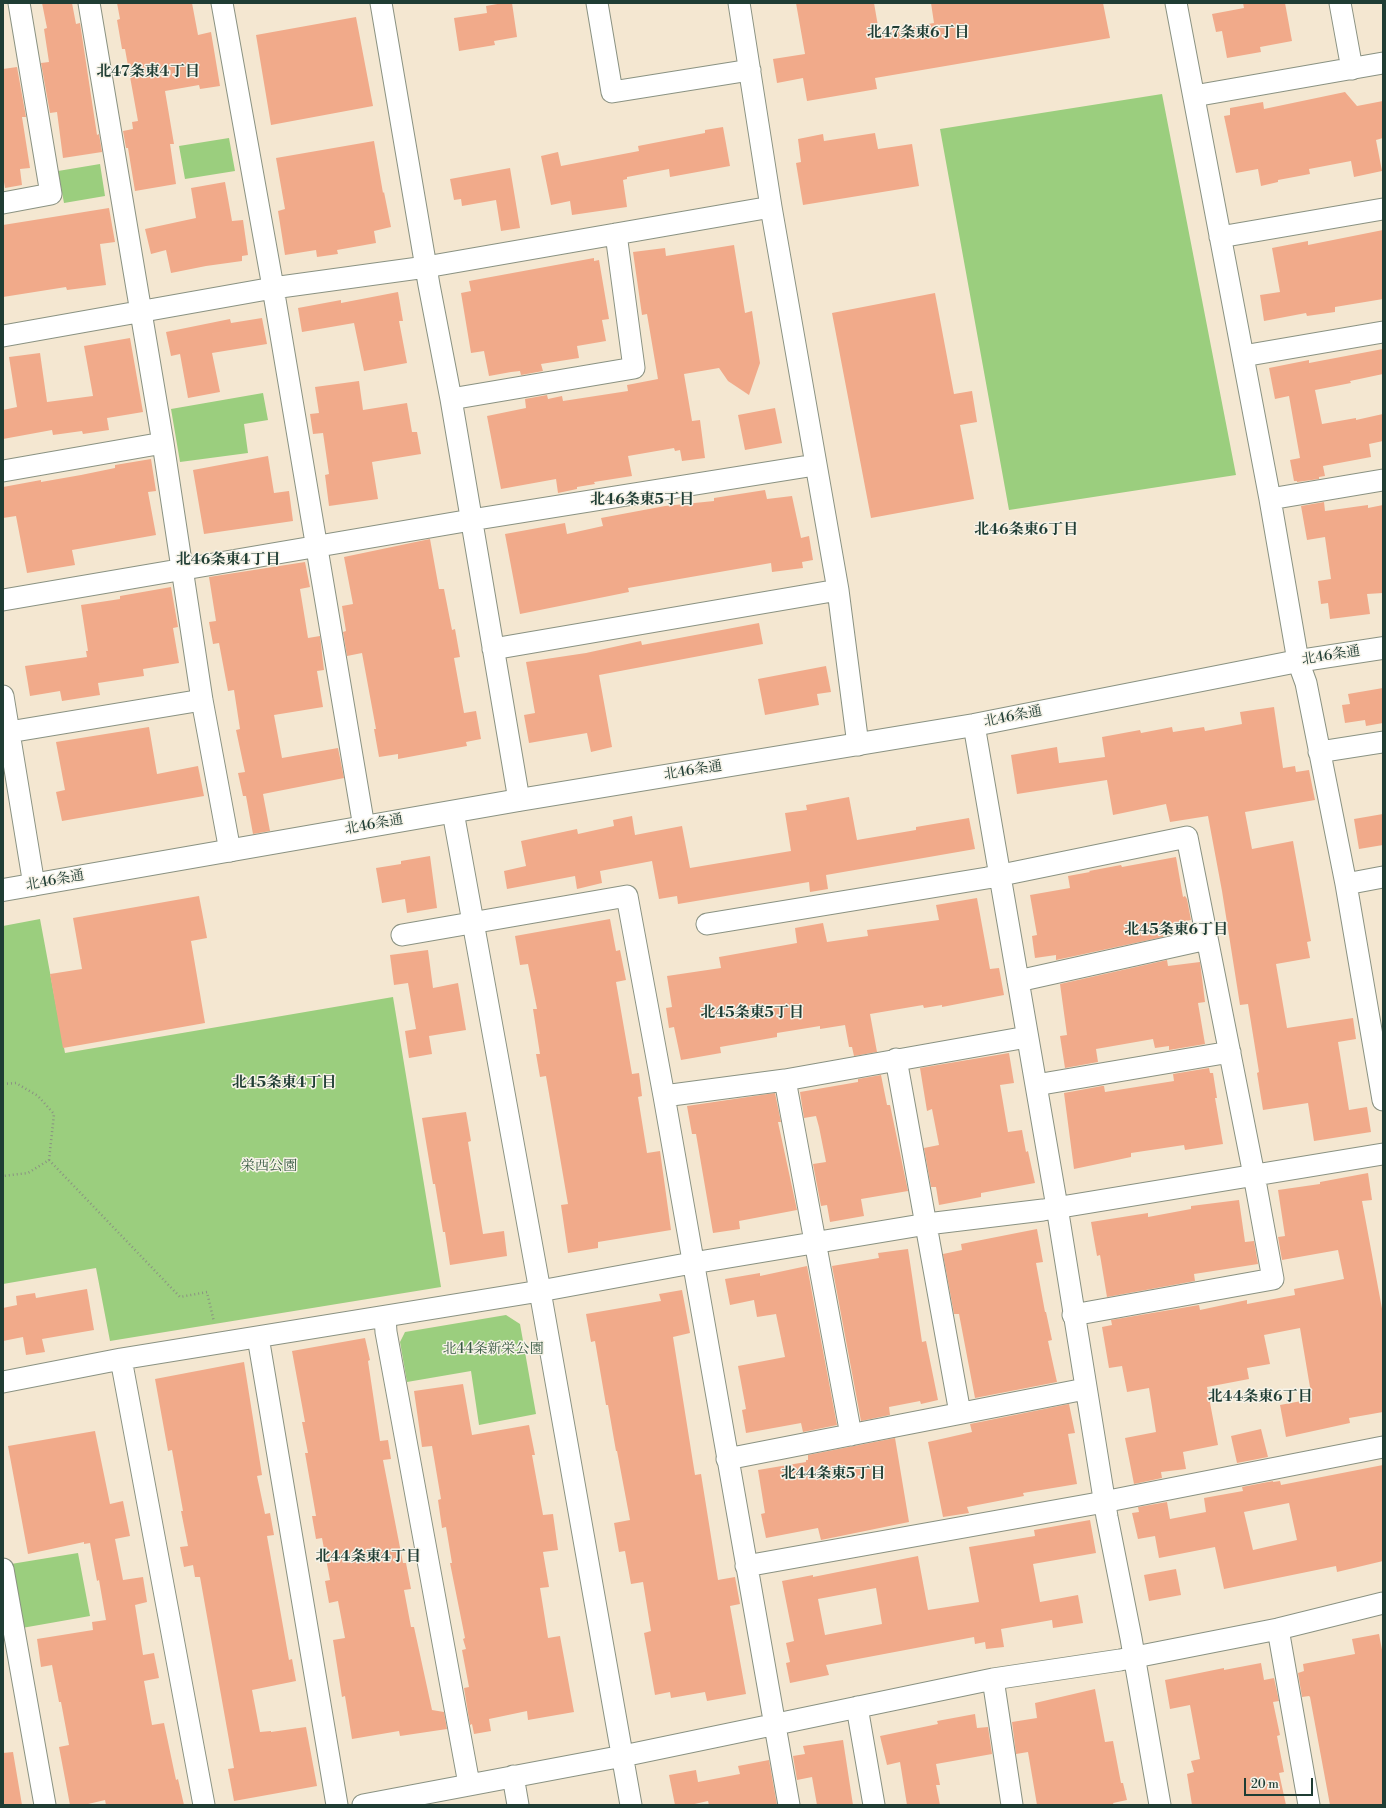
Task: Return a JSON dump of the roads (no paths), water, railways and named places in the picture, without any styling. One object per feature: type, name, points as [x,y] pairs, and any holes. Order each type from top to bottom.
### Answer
[{"type":"street","points":[[3,203],[51,194],[19,3]]},
{"type":"street","points":[[89,3],[163,443],[202,700],[230,851]]},
{"type":"street","points":[[222,3],[274,288],[364,827]]},
{"type":"street","points":[[381,3],[426,267],[451,399],[470,520],[519,800]]},
{"type":"street","points":[[597,3],[612,92],[750,70]]},
{"type":"street","points":[[739,3],[771,207],[838,590],[858,745]]},
{"type":"street","points":[[1176,3],[1270,499],[1298,661],[1306,683],[1346,884],[1375,1009],[1383,1100]]},
{"type":"street","points":[[1340,3],[1352,69]]},
{"type":"street","points":[[1194,96],[1383,63]]},
{"type":"street","points":[[3,336],[274,288],[426,267],[771,207]]},
{"type":"street","points":[[1220,237],[1383,209]]},
{"type":"street","points":[[451,399],[634,368],[616,234]]},
{"type":"street","points":[[1243,356],[1383,332]]},
{"type":"street","points":[[3,471],[163,443]]},
{"type":"street","points":[[3,600],[470,520],[815,465]]},
{"type":"street","points":[[1270,499],[1383,480]]},
{"type":"street","points":[[493,649],[838,590]]},
{"type":"street","name":"北46条通","points":[[3,890],[519,800],[974,725],[1298,661],[1383,648]]},
{"type":"street","points":[[3,696],[6,733],[34,885]]},
{"type":"street","points":[[6,733],[202,700]]},
{"type":"street","points":[[974,725],[1057,1207],[1073,1315],[1104,1501],[1134,1657],[1160,1805]]},
{"type":"street","points":[[1319,752],[1383,742]]},
{"type":"street","points":[[453,812],[474,922],[631,1805]]},
{"type":"street","points":[[707,924],[1000,876],[1187,838],[1254,1175],[1273,1279],[1073,1315]]},
{"type":"street","points":[[1346,884],[1383,876]]},
{"type":"street","points":[[402,935],[627,896],[694,1263],[789,1805]]},
{"type":"street","points":[[1018,981],[1207,939]]},
{"type":"street","points":[[664,1096],[785,1080],[896,1059],[1027,1037]]},
{"type":"street","points":[[1036,1085],[1230,1052]]},
{"type":"street","points":[[896,1059],[960,1413]]},
{"type":"street","points":[[785,1080],[850,1435]]},
{"type":"street","points":[[3,1382],[121,1359],[540,1291],[694,1263],[927,1224],[1057,1207],[1383,1154]]},
{"type":"street","points":[[384,1317],[469,1784]]},
{"type":"street","points":[[258,1337],[338,1805]]},
{"type":"street","points":[[121,1359],[204,1805]]},
{"type":"street","points":[[727,1458],[1085,1389]]},
{"type":"street","points":[[746,1566],[1104,1501],[1383,1447]]},
{"type":"street","points":[[3,1569],[45,1805]]},
{"type":"street","points":[[371,1804],[469,1784],[623,1756],[993,1679],[1134,1657],[1278,1629],[1383,1603]]},
{"type":"street","points":[[1278,1629],[1309,1805]]},
{"type":"street","points":[[993,1679],[1012,1805]]},
{"type":"street","points":[[857,1707],[874,1805]]},
{"type":"street","points":[[513,1776],[518,1805]]},
{"type":"district","name":"北47条東6丁目","points":[[918,33]]},
{"type":"district","name":"北47条東4丁目","points":[[148,72]]},
{"type":"district","name":"北46条東5丁目","points":[[642,500]]},
{"type":"district","name":"北46条東6丁目","points":[[1026,530]]},
{"type":"district","name":"北46条東4丁目","points":[[228,560]]},
{"type":"district","name":"北45条東6丁目","points":[[1176,930]]},
{"type":"district","name":"北45条東5丁目","points":[[752,1013]]},
{"type":"district","name":"北45条東4丁目","points":[[284,1083]]},
{"type":"district","name":"北44条東6丁目","points":[[1260,1397]]},
{"type":"district","name":"北44条東5丁目","points":[[833,1474]]},
{"type":"district","name":"北44条東4丁目","points":[[368,1557]]},
{"type":"park label","name":"栄西公園","points":[[269,1167]]},
{"type":"park label","name":"北44条新栄公園","points":[[493,1350]]}]
